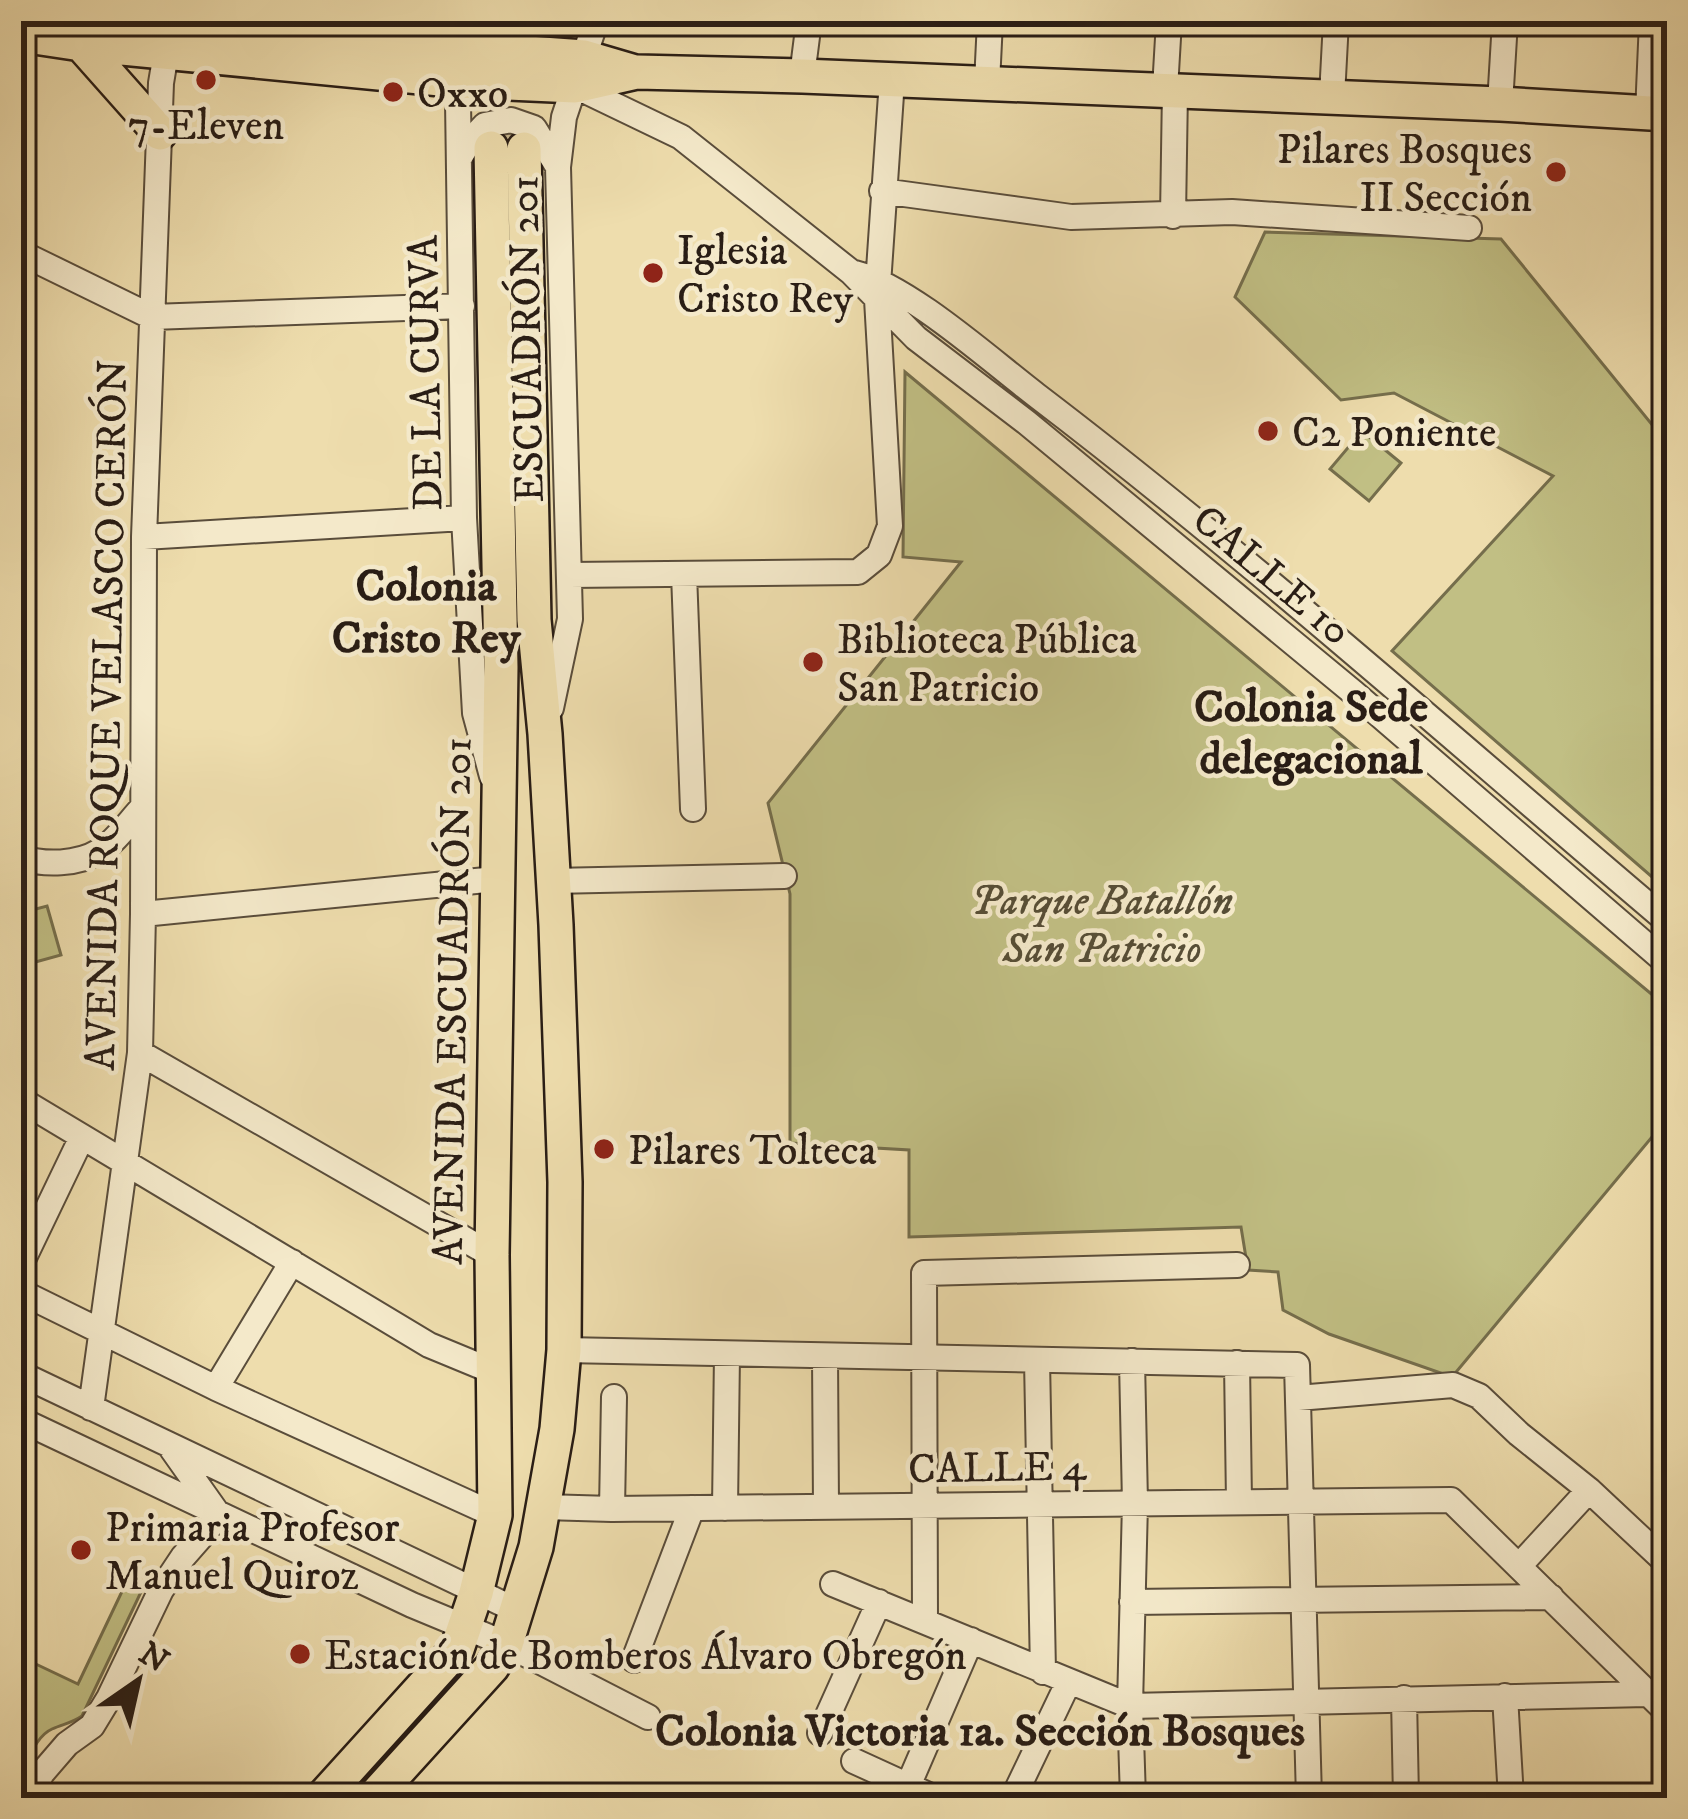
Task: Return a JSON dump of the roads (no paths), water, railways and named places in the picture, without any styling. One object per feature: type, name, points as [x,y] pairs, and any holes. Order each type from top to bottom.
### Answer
[{"type":"main road","points":[[184,21],[467,50],[579,72],[1332,96],[1658,113]]},
{"type":"main road","points":[[21,34],[81,44],[166,37],[467,50]]},
{"type":"main road","points":[[81,44],[160,133]]},
{"type":"main road","points":[[373,1798],[492,1667],[506,1644],[544,1507],[564,1350],[565,1182],[545,734],[491,152]]},
{"type":"main road","name":"AVENIDA ESCUADRÓN 201","points":[[322,1798],[457,1648],[494,1515],[492,1255],[501,667],[491,152]]},
{"type":"main road","points":[[409,1702],[437,1726]]},
{"type":"street","points":[[596,21],[579,72],[681,137],[878,289]]},
{"type":"street","points":[[802,76],[809,21]]},
{"type":"street","points":[[987,83],[991,21]]},
{"type":"street","points":[[1169,21],[1173,216]]},
{"type":"street","points":[[1332,96],[1336,21]]},
{"type":"street","points":[[1500,104],[1505,21]]},
{"type":"street","points":[[1652,21],[1658,113]]},
{"type":"street","name":"AVENIDA ROQUE VELASCO CERÓN","points":[[92,1408],[140,1053],[144,537],[166,37]]},
{"type":"street","name":"DE LA CURVA","points":[[467,50],[458,101],[491,152],[462,305],[464,518],[475,712],[497,794]]},
{"type":"street","name":"ESCUADRÓN 201","points":[[545,734],[570,619],[558,167],[564,117],[579,72]]},
{"type":"street","points":[[569,575],[858,572],[879,555],[890,526],[878,289],[892,80]]},
{"type":"street","points":[[491,152],[469,142],[484,125],[511,120],[534,128],[558,167]]},
{"type":"street","points":[[882,191],[1071,217],[1232,212],[1469,228]]},
{"type":"street","points":[[21,253],[152,317],[462,305]]},
{"type":"street","name":"CALLE 10","points":[[878,289],[923,309],[1170,498],[1667,921]]},
{"type":"street","name":"CALLE 10","points":[[878,289],[916,338],[1043,436],[1354,693],[1667,964]]},
{"type":"street","points":[[144,537],[464,518]]},
{"type":"street","points":[[684,574],[693,809]]},
{"type":"street","points":[[21,858],[38,863],[70,862],[100,851],[142,808]]},
{"type":"street","points":[[552,880],[784,876]]},
{"type":"street","points":[[143,914],[496,879]]},
{"type":"street","points":[[140,1053],[492,1255]]},
{"type":"street","points":[[21,1100],[429,1345],[492,1371]]},
{"type":"street","points":[[21,1264],[82,1137]]},
{"type":"street","points":[[215,1388],[292,1262]]},
{"type":"street","points":[[925,1620],[924,1273],[1237,1265]]},
{"type":"street","points":[[21,1292],[215,1388],[494,1515]]},
{"type":"street","points":[[564,1350],[1298,1364],[1309,1798]]},
{"type":"street","points":[[725,1508],[727,1354]]},
{"type":"street","points":[[825,1356],[826,1507]]},
{"type":"street","points":[[1036,1360],[1042,1672]]},
{"type":"street","points":[[1132,1361],[1133,1798]]},
{"type":"street","points":[[1237,1364],[1239,1502]]},
{"type":"street","points":[[21,1374],[518,1611]]},
{"type":"street","points":[[1298,1398],[1453,1385],[1466,1389],[1589,1490],[1667,1563]]},
{"type":"street","points":[[612,1509],[614,1397]]},
{"type":"street","points":[[21,1420],[219,1516],[506,1644],[648,1717]]},
{"type":"street","points":[[170,1445],[219,1516]]},
{"type":"street","points":[[1589,1490],[1519,1566],[1667,1712]]},
{"type":"street","name":"CALLE 4","points":[[544,1507],[1450,1500],[1519,1566]]},
{"type":"street","points":[[634,1660],[692,1508]]},
{"type":"street","points":[[29,1798],[42,1773],[92,1726],[161,1590],[219,1516]]},
{"type":"street","points":[[833,1584],[1130,1706],[1647,1694]]},
{"type":"street","points":[[1132,1602],[1551,1598]]},
{"type":"street","points":[[820,1733],[879,1602]]},
{"type":"street","points":[[908,1786],[971,1640]]},
{"type":"street","points":[[1013,1798],[1069,1681]]},
{"type":"street","points":[[1505,1696],[1511,1798]]},
{"type":"street","points":[[1404,1698],[1406,1798]]},
{"type":"street","points":[[854,1761],[935,1798]]},
{"type":"tunnel","points":[[491,148],[505,50],[518,21]]},
{"type":"tunnel","points":[[524,149],[531,84],[551,21]]},
{"type":"place","name":"7-Eleven","points":[[206,80]]},
{"type":"place","name":"Oxxo","points":[[393,92]]},
{"type":"place","name":"Pilares Bosques II Sección","points":[[1556,172]]},
{"type":"place","name":"Iglesia Cristo Rey","points":[[653,273]]},
{"type":"place","name":"C2 Poniente","points":[[1268,431]]},
{"type":"place","name":"Biblioteca Pública San Patricio","points":[[813,662]]},
{"type":"place","name":"Pilares Tolteca","points":[[604,1149]]},
{"type":"place","name":"Primaria Profesor Manuel Quiroz","points":[[81,1550]]},
{"type":"place","name":"Estación de Bomberos Álvaro Obregón","points":[[300,1654]]},
{"type":"district","name":"Colonia Cristo Rey","points":[[426,610]]},
{"type":"district","name":"Colonia Sede delegacional","points":[[1311,731]]},
{"type":"district","name":"Colonia Victoria 1a. Sección Bosques","points":[[980,1729]]},
{"type":"park label","name":"Parque Batallón San Patricio","points":[[1102,923]]}]
